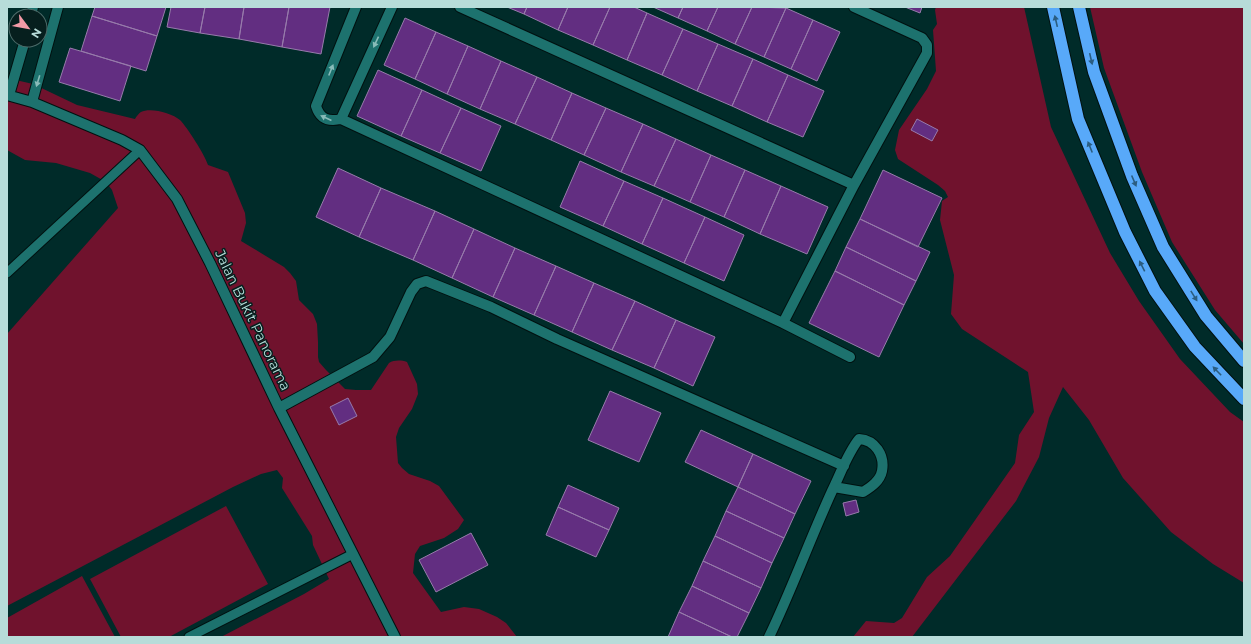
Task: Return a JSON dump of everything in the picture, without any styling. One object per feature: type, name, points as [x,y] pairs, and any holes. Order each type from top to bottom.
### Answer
[{"type":"highway","points":[[1053,7],[1078,119],[1125,232],[1155,291],[1194,348],[1244,399]]},
{"type":"highway","points":[[1079,7],[1094,72],[1132,176],[1163,247],[1206,316],[1244,361]]},
{"type":"street","points":[[32,102],[58,7]]},
{"type":"street","points":[[356,7],[316,106],[318,114],[327,120],[334,121],[341,118],[392,7]]},
{"type":"street","points":[[460,7],[854,185]]},
{"type":"street","points":[[783,323],[854,185],[927,53],[927,45],[922,38],[854,7]]},
{"type":"street","points":[[8,95],[22,48]]},
{"type":"street","name":"Jalan Bukit Panorama","points":[[8,95],[32,102],[122,140],[140,150],[177,199],[210,263],[279,408],[395,637]]},
{"type":"street","points":[[341,118],[783,323],[850,357]]},
{"type":"street","points":[[279,408],[373,357],[390,338],[411,292],[417,284],[426,281],[491,307],[557,339],[844,466]]},
{"type":"street","points":[[769,637],[815,528],[834,487],[844,466],[853,446],[859,439],[866,439],[874,444],[881,455],[882,471],[874,485],[863,492],[834,487]]},
{"type":"lane","points":[[7,273],[140,150]]},
{"type":"lane","points":[[189,637],[353,554]]},
{"type":"shaded area","points":[[936,7],[1024,7],[1051,127],[1110,253],[1139,301],[1180,359],[1230,412],[1244,422],[1244,583],[1213,564],[1171,532],[1123,478],[1089,420],[1063,387],[1049,418],[1039,457],[1016,501],[912,637],[853,637],[866,621],[894,623],[902,618],[927,577],[950,556],[1015,463],[1019,435],[1034,412],[1028,372],[962,329],[951,314],[954,275],[940,220],[942,201],[948,197],[945,191],[938,185],[898,159],[895,150],[899,130],[927,89],[936,71],[933,30],[937,24]]},
{"type":"shaded area","points":[[1090,7],[1244,7],[1244,344],[1215,310],[1172,242],[1142,172],[1104,68]]},
{"type":"shaded area","points":[[7,78],[33,84],[77,105],[135,119],[141,112],[150,110],[155,110],[176,117],[191,135],[208,165],[228,172],[245,213],[246,223],[241,241],[284,267],[296,281],[299,300],[313,314],[317,324],[318,357],[319,362],[326,370],[345,389],[371,390],[389,363],[393,361],[407,362],[417,384],[418,394],[412,409],[399,428],[396,437],[398,463],[409,474],[430,481],[439,486],[464,520],[458,529],[444,538],[420,546],[415,554],[413,573],[441,612],[464,607],[479,609],[506,623],[517,637],[221,637],[304,594],[329,579],[313,545],[312,536],[282,488],[283,478],[277,470],[261,474],[233,487],[7,606],[7,334],[118,208],[112,190],[106,182],[90,173],[56,163],[25,160],[7,150]]},
{"type":"shaded area","points":[[226,506],[268,584],[169,637],[121,637],[90,579]]},
{"type":"shaded area","points":[[82,576],[115,637],[7,637],[7,618]]},
{"type":"building","points":[[95,7],[166,7],[157,36],[92,16]]},
{"type":"building","points":[[171,7],[205,7],[200,33],[167,27]]},
{"type":"building","points":[[205,7],[244,7],[239,39],[200,33]]},
{"type":"building","points":[[244,7],[289,7],[282,47],[239,39]]},
{"type":"building","points":[[289,7],[330,7],[321,54],[282,47]]},
{"type":"building","points":[[507,7],[527,7],[524,14]]},
{"type":"building","points":[[527,7],[568,7],[558,30],[524,14]]},
{"type":"building","points":[[568,7],[610,7],[593,45],[558,30]]},
{"type":"building","points":[[610,7],[634,7],[647,13],[627,60],[593,45]]},
{"type":"building","points":[[653,7],[683,7],[678,18]]},
{"type":"building","points":[[683,7],[718,7],[707,31],[678,18]]},
{"type":"building","points":[[718,7],[752,7],[735,44],[707,31]]},
{"type":"building","points":[[752,7],[786,8],[764,57],[735,44]]},
{"type":"building","points":[[905,7],[922,7],[920,13]]},
{"type":"building","points":[[786,8],[813,20],[791,69],[764,57]]},
{"type":"building","points":[[647,13],[683,29],[662,75],[627,60]]},
{"type":"building","points":[[92,16],[157,36],[146,71],[81,51]]},
{"type":"building","points":[[405,18],[436,32],[415,79],[384,65]]},
{"type":"building","points":[[813,20],[840,32],[817,81],[791,69]]},
{"type":"building","points":[[683,29],[718,44],[697,91],[662,75]]},
{"type":"building","points":[[436,32],[468,46],[447,94],[415,79]]},
{"type":"building","points":[[718,44],[753,59],[732,106],[697,91]]},
{"type":"building","points":[[468,46],[501,61],[480,109],[447,94]]},
{"type":"building","points":[[70,48],[131,66],[120,101],[59,82]]},
{"type":"building","points":[[753,59],[788,75],[767,122],[732,106]]},
{"type":"building","points":[[501,61],[537,77],[515,124],[480,109]]},
{"type":"building","points":[[378,70],[422,90],[401,136],[357,116]]},
{"type":"building","points":[[788,75],[824,91],[803,137],[767,122]]},
{"type":"building","points":[[537,77],[572,93],[551,140],[515,124]]},
{"type":"building","points":[[422,90],[461,108],[440,153],[401,136]]},
{"type":"building","points":[[572,93],[606,108],[584,155],[551,140]]},
{"type":"building","points":[[461,108],[501,126],[481,171],[440,153]]},
{"type":"building","points":[[606,108],[643,124],[621,172],[584,155]]},
{"type":"building","points":[[917,119],[938,130],[932,141],[911,130]]},
{"type":"building","points":[[643,124],[676,139],[654,186],[621,172]]},
{"type":"building","points":[[676,139],[711,155],[690,202],[654,186]]},
{"type":"building","points":[[711,155],[745,170],[724,217],[690,202]]},
{"type":"building","points":[[580,161],[624,181],[603,226],[560,207]]},
{"type":"building","points":[[338,168],[381,188],[359,237],[316,217]]},
{"type":"building","points":[[745,170],[781,186],[760,234],[724,217]]},
{"type":"building","points":[[883,170],[942,198],[918,247],[860,219]]},
{"type":"building","points":[[624,181],[663,198],[642,244],[603,226]]},
{"type":"building","points":[[781,186],[828,207],[807,254],[760,234]]},
{"type":"building","points":[[381,188],[435,211],[413,260],[359,237]]},
{"type":"building","points":[[663,198],[705,217],[684,263],[642,244]]},
{"type":"building","points":[[435,211],[474,229],[452,278],[413,260]]},
{"type":"building","points":[[705,217],[744,235],[724,281],[684,263]]},
{"type":"building","points":[[860,219],[930,252],[916,281],[846,247]]},
{"type":"building","points":[[474,229],[515,248],[493,297],[452,278]]},
{"type":"building","points":[[846,247],[916,281],[904,305],[835,271]]},
{"type":"building","points":[[515,248],[556,266],[534,315],[493,297]]},
{"type":"building","points":[[556,266],[594,283],[572,332],[534,315]]},
{"type":"building","points":[[835,271],[904,305],[879,357],[809,323]]},
{"type":"building","points":[[594,283],[635,301],[612,350],[572,332]]},
{"type":"building","points":[[635,301],[676,320],[654,368],[612,350]]},
{"type":"building","points":[[676,320],[715,337],[693,386],[654,368]]},
{"type":"building","points":[[610,391],[661,413],[639,462],[588,440]]},
{"type":"building","points":[[348,398],[357,416],[339,425],[330,407]]},
{"type":"building","points":[[701,430],[753,454],[738,487],[685,462]]},
{"type":"building","points":[[753,454],[811,481],[795,514],[738,487]]},
{"type":"building","points":[[568,485],[619,508],[609,530],[558,507]]},
{"type":"building","points":[[738,487],[795,514],[784,538],[726,511]]},
{"type":"building","points":[[856,500],[859,512],[846,516],[843,503]]},
{"type":"building","points":[[558,507],[609,530],[596,557],[546,535]]},
{"type":"building","points":[[726,511],[784,538],[772,563],[715,536]]},
{"type":"building","points":[[471,533],[488,565],[436,592],[419,560]]},
{"type":"building","points":[[715,536],[772,563],[761,588],[703,561]]},
{"type":"building","points":[[703,561],[761,588],[749,613],[692,586]]},
{"type":"building","points":[[692,586],[749,613],[737,637],[732,637],[679,612]]},
{"type":"building","points":[[679,612],[732,637],[668,637]]}]
